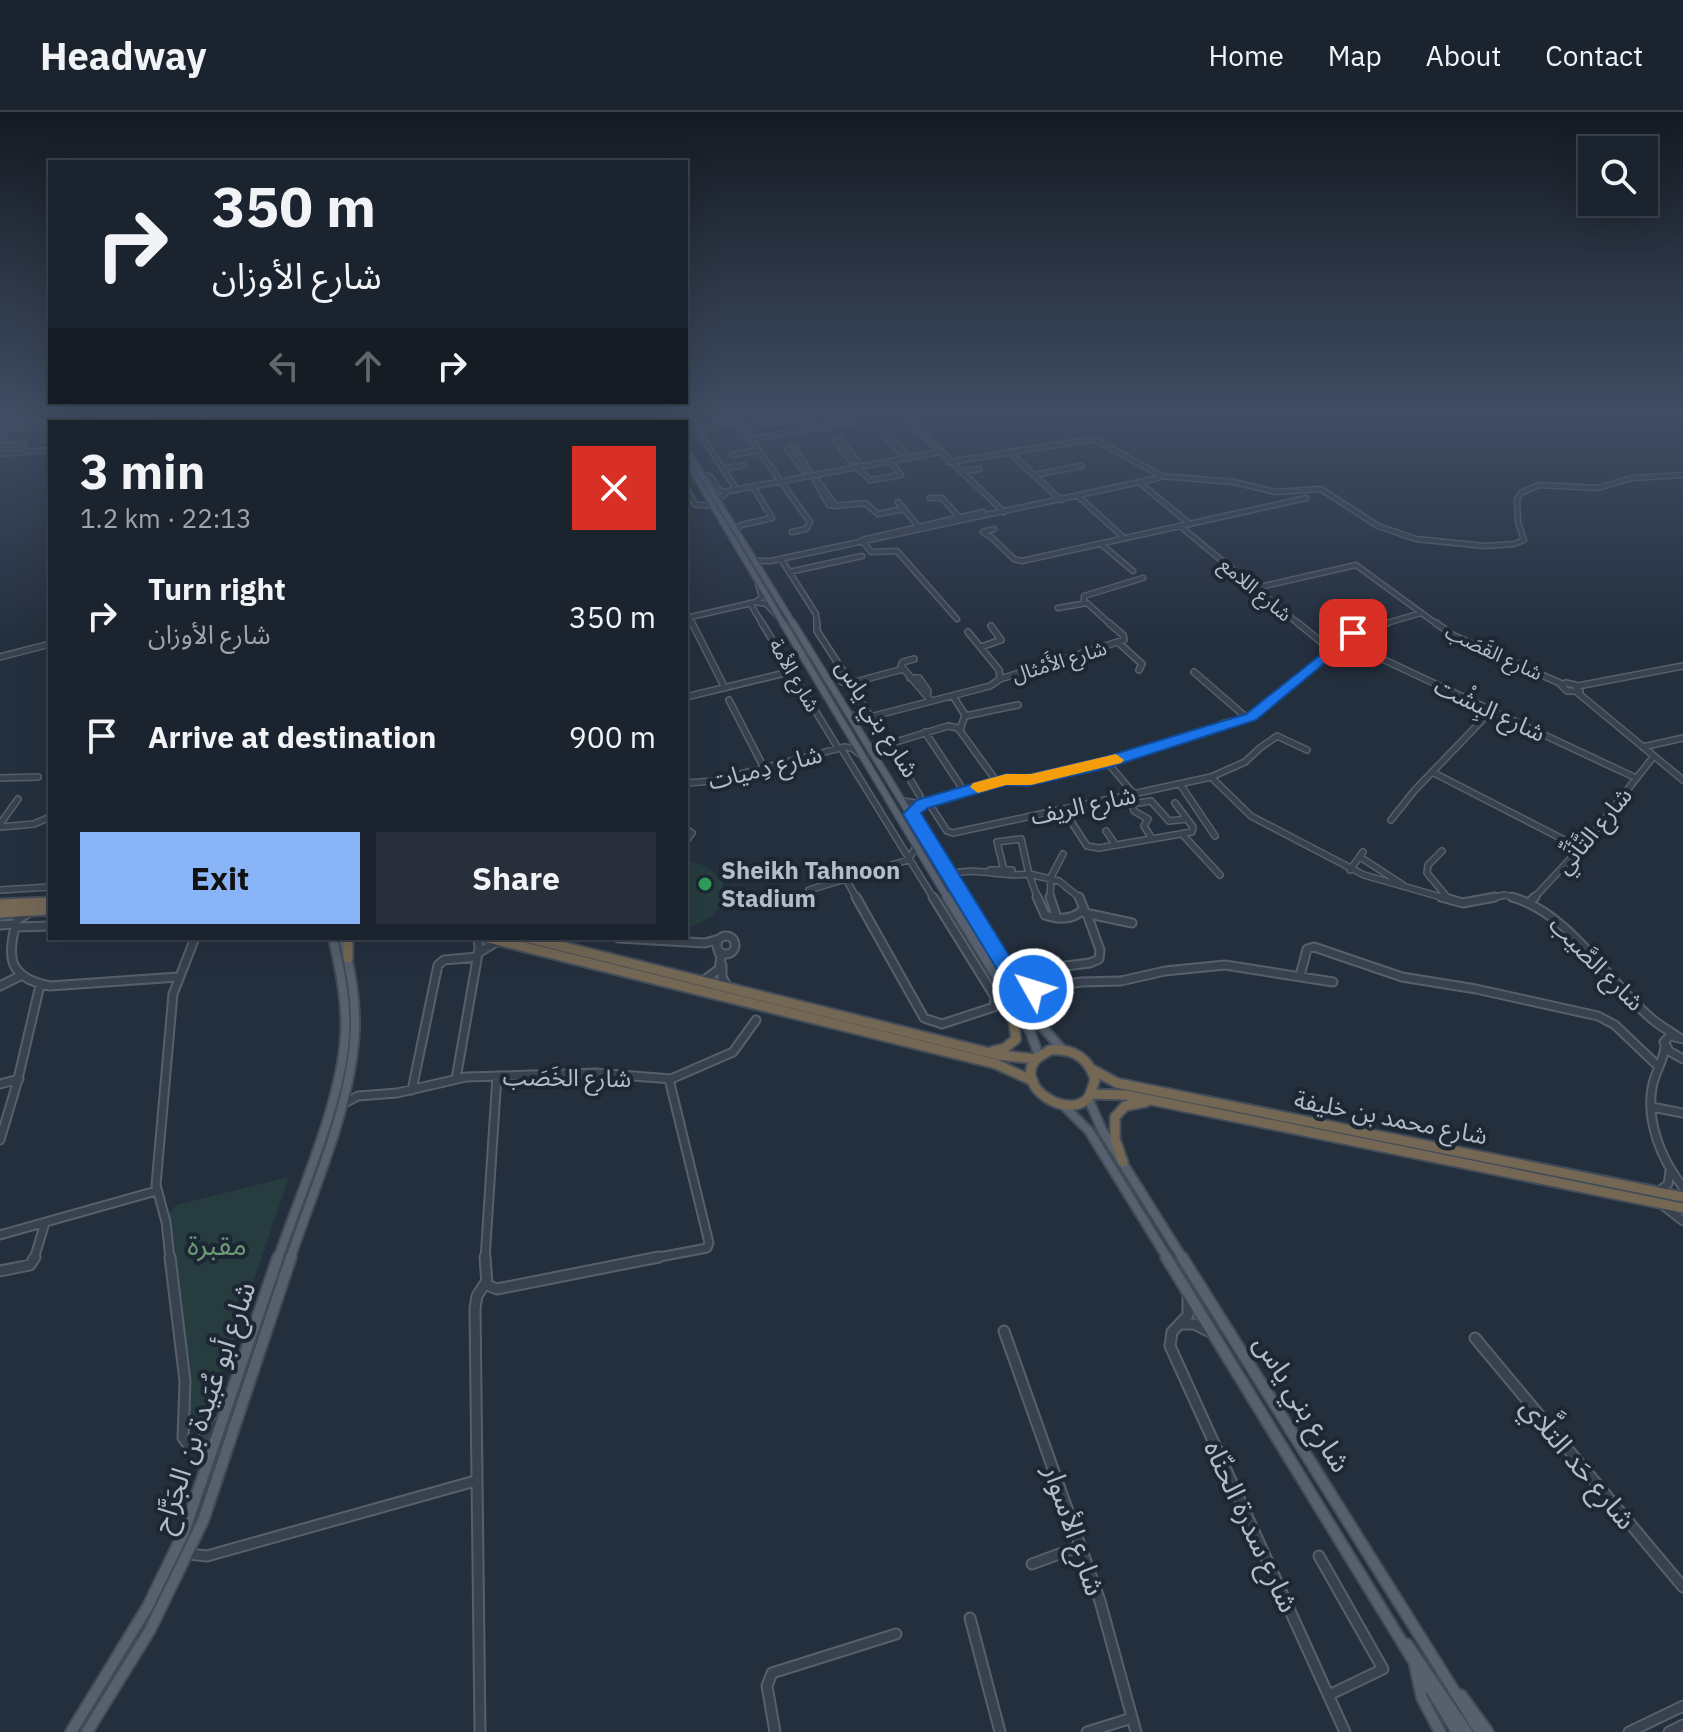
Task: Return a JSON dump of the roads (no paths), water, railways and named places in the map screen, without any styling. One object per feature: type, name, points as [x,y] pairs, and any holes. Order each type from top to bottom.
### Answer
[{"type":"highway","points":[[0,904],[48,902]]},
{"type":"highway","points":[[5,912],[48,910]]},
{"type":"highway","points":[[497,940],[996,1064],[1033,1081]]},
{"type":"highway","points":[[536,940],[987,1052],[1038,1057]]},
{"type":"highway","points":[[987,1052],[1005,1049],[1016,1040],[1018,1030],[1011,1012],[1011,1001]]},
{"type":"highway","points":[[1062,1049],[1083,1058],[1093,1070],[1095,1080],[1090,1096],[1077,1104],[1063,1105],[1044,1097],[1033,1081],[1031,1071],[1038,1057],[1050,1050],[1062,1049]]},
{"type":"highway","name":"شارع محمد بن خليفة","points":[[1093,1070],[1117,1083],[1335,1125],[1654,1197],[1683,1208]]},
{"type":"highway","name":"شارع محمد بن خليفة","points":[[1090,1096],[1119,1094],[1654,1197],[1683,1197]]},
{"type":"highway","points":[[1123,1162],[1115,1139],[1117,1113],[1130,1104],[1154,1101]]},
{"type":"main road","name":"شارع بني ياس","points":[[704,491],[760,563],[766,578],[1045,1033],[1062,1049]]},
{"type":"main road","name":"شارع بني ياس","points":[[712,491],[758,584],[1037,1044],[1038,1057]]},
{"type":"main road","points":[[754,576],[766,578]]},
{"type":"main road","name":"شارع أبو عُبَيدة بن الجَرَّاح","points":[[71,1732],[143,1615],[173,1558],[228,1410],[343,1064],[347,1002],[333,940]]},
{"type":"main road","name":"شارع أبو عُبَيدة بن الجَرَّاح","points":[[87,1732],[150,1630],[189,1554],[215,1487],[341,1106],[357,1022],[356,991],[346,940]]},
{"type":"main road","name":"شارع بني ياس","points":[[1090,1096],[1102,1130],[1480,1732]]},
{"type":"main road","name":"شارع بني ياس","points":[[1063,1105],[1089,1131],[1457,1732]]},
{"type":"main road","points":[[1397,1634],[1427,1669],[1467,1732]]},
{"type":"main road","points":[[1415,1663],[1422,1698],[1440,1732]]},
{"type":"main road","points":[[1451,1686],[1471,1707],[1488,1732]]},
{"type":"street","points":[[688,491],[696,504]]},
{"type":"street","points":[[725,491],[732,491]]},
{"type":"street","points":[[696,504],[716,503],[728,491]]},
{"type":"street","points":[[736,530],[741,525],[772,518],[755,491]]},
{"type":"street","points":[[787,491],[810,523],[804,530],[792,532]]},
{"type":"street","points":[[825,491],[834,506],[863,503],[878,514],[904,509]]},
{"type":"street","points":[[983,491],[1004,512]]},
{"type":"street","points":[[1051,491],[1061,500]]},
{"type":"street","points":[[760,563],[1104,491]]},
{"type":"street","points":[[1149,491],[1190,524]]},
{"type":"street","points":[[1268,491],[1289,491]]},
{"type":"street","points":[[1326,491],[1378,526],[1396,534],[1450,544],[1493,546],[1524,540],[1518,522],[1517,499],[1527,491]]},
{"type":"street","points":[[1078,496],[1124,538]]},
{"type":"street","points":[[696,504],[708,497]]},
{"type":"street","points":[[930,498],[942,498],[959,517]]},
{"type":"street","points":[[994,529],[983,532],[1020,561],[1306,498]]},
{"type":"street","points":[[898,502],[918,526]]},
{"type":"street","points":[[862,542],[866,536],[987,512],[994,514]]},
{"type":"street","name":"شارع اللامع","points":[[1180,526],[1332,651]]},
{"type":"street","points":[[862,542],[871,552],[897,551],[957,619]]},
{"type":"street","points":[[1101,544],[1133,571]]},
{"type":"street","points":[[791,570],[862,556]]},
{"type":"street","points":[[781,559],[791,570],[816,614],[817,631],[843,671],[841,681],[848,684],[868,717]]},
{"type":"street","name":"شارع القَصَب","points":[[1255,588],[1351,564],[1454,636],[1578,690]]},
{"type":"street","points":[[1058,608],[1084,602],[1083,597],[1143,578]]},
{"type":"street","points":[[725,688],[688,618],[753,602],[762,597],[758,584]]},
{"type":"street","points":[[753,602],[765,603],[779,617]]},
{"type":"street","name":"شارع الأمة","points":[[753,602],[908,860],[995,997],[991,1009],[942,1024],[924,1018],[846,879]]},
{"type":"street","name":"شارع الأَمْثال","points":[[868,717],[929,698],[953,696],[990,686],[1000,679],[1119,643],[1124,636],[1084,602]]},
{"type":"street","points":[[903,801],[925,803],[997,782],[1027,780],[1107,762],[1199,736],[1222,724],[1257,714],[1362,629],[1421,613]]},
{"type":"street","points":[[981,647],[1001,641],[991,626]]},
{"type":"street","points":[[968,632],[999,670],[1000,679]]},
{"type":"street","name":"شارع البِشْت","points":[[1344,641],[1636,778]]},
{"type":"street","name":"شارع الأَمْثال","points":[[1119,643],[1142,664],[1139,670]]},
{"type":"street","points":[[0,657],[48,645]]},
{"type":"street","points":[[914,659],[901,663],[903,669],[910,678],[919,678],[929,698]]},
{"type":"street","points":[[1578,690],[1683,666]]},
{"type":"street","points":[[848,684],[903,669]]},
{"type":"street","points":[[688,697],[793,671]]},
{"type":"street","points":[[1194,672],[1247,718]]},
{"type":"street","points":[[1578,690],[1683,780]]},
{"type":"street","points":[[953,696],[965,716]]},
{"type":"street","points":[[729,700],[764,768]]},
{"type":"street","points":[[965,716],[1018,705]]},
{"type":"street","points":[[1391,820],[1492,710]]},
{"type":"street","points":[[850,715],[868,717]]},
{"type":"street","points":[[960,730],[965,716]]},
{"type":"street","points":[[860,731],[868,717]]},
{"type":"street","points":[[920,796],[889,744],[948,726],[960,730],[997,782]]},
{"type":"street","name":"شارع دِميات","points":[[841,748],[849,741],[846,728]]},
{"type":"street","points":[[925,732],[964,791]]},
{"type":"street","name":"شارع الريف","points":[[925,803],[947,831],[953,833],[1211,777],[1248,758],[1277,736],[1307,750]]},
{"type":"street","points":[[1643,747],[1683,738]]},
{"type":"street","name":"شارع دِميات","points":[[688,783],[714,781],[841,748],[853,748],[865,758]]},
{"type":"street","name":"شارع التَّأنِّي","points":[[1530,902],[1580,848],[1654,756]]},
{"type":"street","points":[[1107,762],[1134,794]]},
{"type":"street","points":[[1432,772],[1580,848]]},
{"type":"street","points":[[0,778],[38,777]]},
{"type":"street","name":"شارع الصَّيب","points":[[1211,777],[1251,816],[1350,870],[1450,900],[1471,903],[1505,895],[1530,902],[1558,923],[1652,1019],[1681,1038]]},
{"type":"street","points":[[1180,784],[1215,836]]},
{"type":"street","points":[[0,825],[18,799]]},
{"type":"street","points":[[1151,837],[1144,826],[1148,821],[1145,815],[1135,812],[1131,805],[1153,801],[1165,817],[1185,816]]},
{"type":"street","points":[[912,814],[925,803]]},
{"type":"street","points":[[1063,809],[1087,846],[1095,848],[1151,837],[1183,835],[1194,830],[1175,803]]},
{"type":"street","points":[[0,825],[40,822],[48,818]]},
{"type":"street","points":[[1106,831],[1115,844]]},
{"type":"street","points":[[1183,835],[1220,875]]},
{"type":"street","points":[[1004,870],[997,842],[1019,838],[1024,842],[1029,874],[1045,915],[1070,918],[1084,913],[1132,923]]},
{"type":"street","points":[[809,890],[908,860],[915,855],[916,847]]},
{"type":"street","points":[[1442,851],[1428,865],[1427,873],[1450,900]]},
{"type":"street","points":[[1057,918],[1050,904],[1049,877],[1063,854]]},
{"type":"street","points":[[1350,870],[1362,854],[1406,887]]},
{"type":"street","points":[[949,874],[973,869],[1012,870]]},
{"type":"street","points":[[986,870],[1002,876],[1029,874],[1049,877],[1084,901],[1084,913],[1100,950],[1099,959],[1090,963],[1033,970],[1029,980],[1033,989]]},
{"type":"street","points":[[0,890],[48,887]]},
{"type":"street","points":[[33,911],[15,926],[9,959],[22,975],[40,985],[178,977]]},
{"type":"street","points":[[5,912],[15,926]]},
{"type":"street","points":[[0,925],[48,926]]},
{"type":"street","points":[[653,940],[705,943],[727,936],[734,939],[737,945],[732,952],[713,976],[701,981]]},
{"type":"street","points":[[719,939],[717,950],[722,977],[728,988]]},
{"type":"street","points":[[194,940],[178,977],[166,1058],[156,1191],[166,1222],[185,1381],[183,1438],[193,1445],[205,1439],[228,1410]]},
{"type":"street","points":[[456,1079],[478,940]]},
{"type":"street","points":[[412,1090],[438,965],[444,960],[478,955],[492,940]]},
{"type":"street","points":[[564,940],[573,950]]},
{"type":"street","points":[[705,943],[717,950],[732,952]]},
{"type":"street","points":[[0,950],[10,947]]},
{"type":"street","points":[[1300,976],[1307,949],[1314,947],[1402,977],[1476,989],[1598,1016],[1615,1025],[1640,1054],[1660,1066],[1683,1059]]},
{"type":"street","points":[[1016,984],[1033,989],[1081,982],[1121,981],[1165,971],[1225,965],[1333,982]]},
{"type":"street","points":[[0,986],[22,975]]},
{"type":"street","points":[[0,1140],[19,1079],[40,985]]},
{"type":"street","points":[[1028,1005],[1033,989]]},
{"type":"street","name":"شارع الصَّيب","points":[[1652,1019],[1665,1043]]},
{"type":"street","name":"شارع الخَصَب","points":[[341,1106],[358,1096],[412,1090],[456,1079],[602,1073],[669,1079],[733,1052],[756,1020]]},
{"type":"street","points":[[1681,1038],[1670,1036],[1665,1043],[1653,1084],[1652,1107],[1670,1171],[1683,1187]]},
{"type":"street","points":[[1665,1043],[1683,1059]]},
{"type":"street","points":[[480,1732],[475,1308],[477,1296],[486,1282],[497,1076]]},
{"type":"street","points":[[0,1084],[19,1079]]},
{"type":"street","points":[[486,1282],[497,1289],[526,1285],[707,1248],[709,1243],[692,1185],[669,1079]]},
{"type":"street","points":[[347,1086],[358,1096]]},
{"type":"street","points":[[1652,1107],[1683,1113]]},
{"type":"street","points":[[1670,1171],[1666,1187],[1654,1197],[1683,1221]]},
{"type":"street","points":[[0,1235],[156,1191]]},
{"type":"street","points":[[0,1271],[24,1267],[34,1260],[45,1223]]},
{"type":"street","name":"شارع سدرة الحنّاه","points":[[1186,1289],[1189,1309],[1170,1338],[1173,1354],[1345,1732]]},
{"type":"street","points":[[1182,1324],[1199,1326],[1213,1334]]},
{"type":"street","name":"شارع الأسوار","points":[[1004,1331],[1107,1621],[1136,1732]]},
{"type":"street","name":"شارع حَد التلَّاي","points":[[1475,1338],[1683,1587]]},
{"type":"street","points":[[189,1554],[207,1556],[228,1551],[475,1481]]},
{"type":"street","points":[[1032,1564],[1081,1546]]},
{"type":"street","points":[[1319,1556],[1383,1669],[1329,1695]]},
{"type":"street","points":[[970,1618],[1000,1732]]},
{"type":"street","points":[[775,1732],[767,1686],[772,1673],[896,1634]]},
{"type":"street","points":[[1629,1732],[1683,1706]]},
{"type":"street","points":[[1087,1732],[1132,1718]]},
{"type":"street","points":[[1669,1732],[1683,1725]]},
{"type":"place","name":"Sheikh Tahnoon Stadium","points":[[705,884]]},
{"type":"park label","name":"مقبرة","points":[[217,1244]]}]
